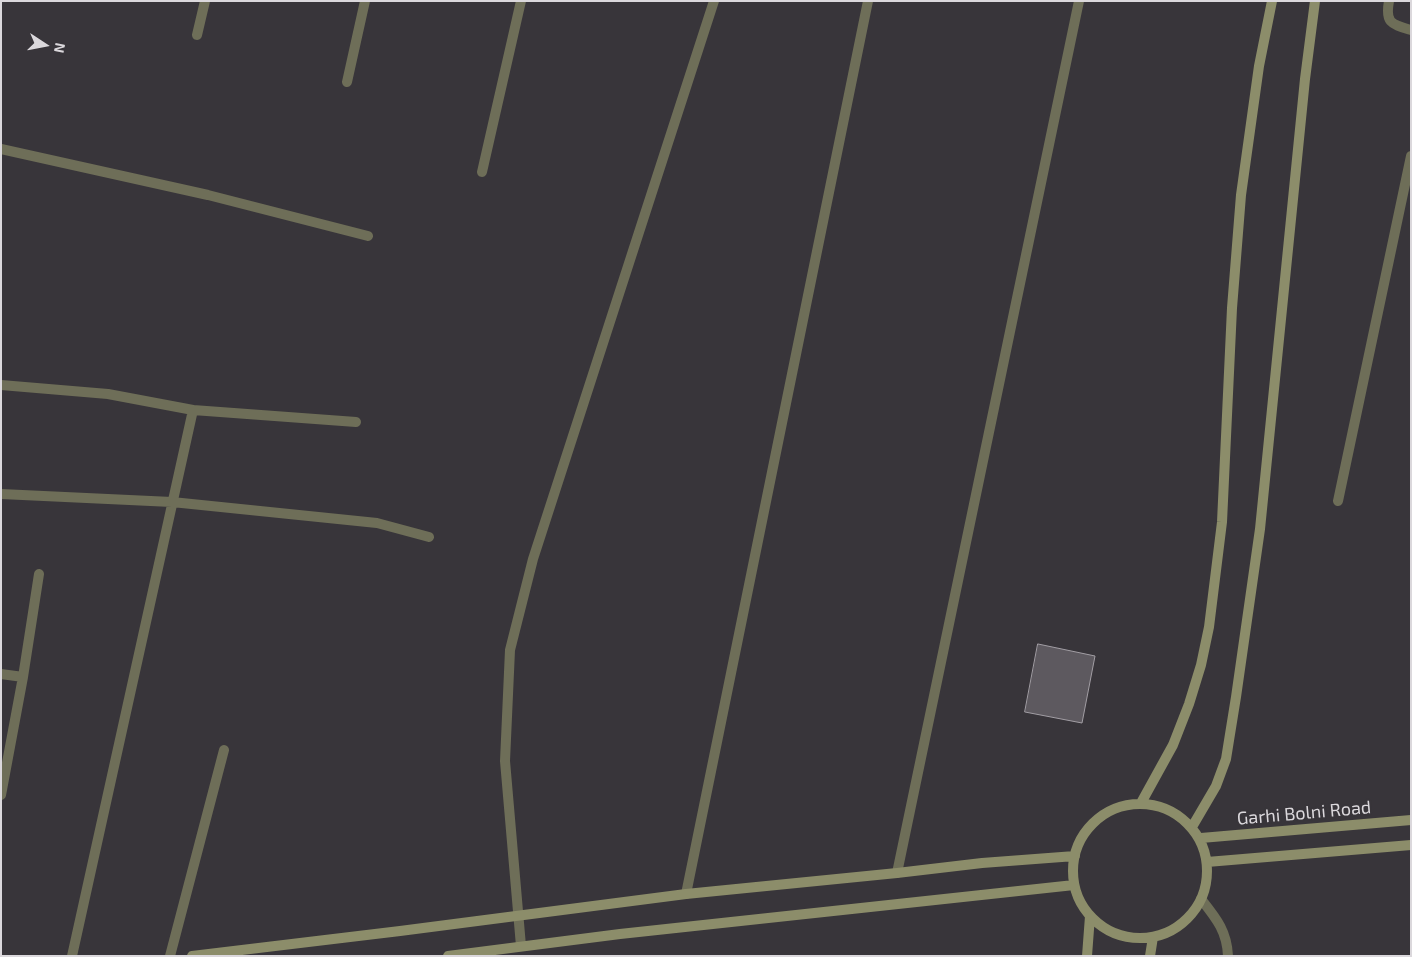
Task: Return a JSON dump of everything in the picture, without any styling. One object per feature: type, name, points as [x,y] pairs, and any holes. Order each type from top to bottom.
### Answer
[{"type":"main road","points":[[1141,803],[1173,745],[1189,704],[1201,665],[1209,627],[1222,522],[1232,308],[1241,195],[1259,66],[1272,1]]},
{"type":"main road","points":[[1192,827],[1216,786],[1226,759],[1236,697],[1260,529],[1305,79],[1315,1]]},
{"type":"main road","points":[[1141,803],[1169,810],[1192,827],[1200,838],[1207,862],[1207,881],[1201,899],[1182,924],[1153,937],[1136,938],[1119,935],[1104,927],[1090,916],[1074,884],[1073,870],[1075,856],[1083,835],[1099,818],[1119,807],[1141,803]]},
{"type":"main road","name":"Garhi Bolni Road","points":[[1200,838],[1411,820]]},
{"type":"main road","points":[[1207,862],[1411,845]]},
{"type":"main road","points":[[192,956],[686,894],[1075,856]]},
{"type":"main road","points":[[448,956],[630,933],[1074,884]]},
{"type":"main road","points":[[1088,956],[1090,916]]},
{"type":"main road","points":[[1150,956],[1153,937]]},
{"type":"street","points":[[197,35],[205,1]]},
{"type":"street","points":[[347,82],[366,1]]},
{"type":"street","points":[[482,172],[520,1]]},
{"type":"street","points":[[521,946],[505,761],[510,650],[533,559],[714,1]]},
{"type":"street","points":[[686,894],[868,1]]},
{"type":"street","points":[[897,873],[1079,1]]},
{"type":"street","points":[[1389,1],[1387,16],[1392,23],[1411,30]]},
{"type":"street","points":[[1,149],[208,195],[368,236]]},
{"type":"street","points":[[1338,501],[1411,156]]},
{"type":"street","points":[[1,385],[108,394],[193,410],[356,422]]},
{"type":"street","points":[[72,956],[193,410]]},
{"type":"street","points":[[1,494],[172,502],[377,523],[430,537]]},
{"type":"street","points":[[1,795],[40,574]]},
{"type":"street","points":[[1,674],[23,677]]},
{"type":"street","points":[[170,956],[224,750]]},
{"type":"street","points":[[1201,899],[1224,933],[1228,956]]},
{"type":"building","points":[[1038,644],[1095,656],[1082,723],[1025,712]]}]
